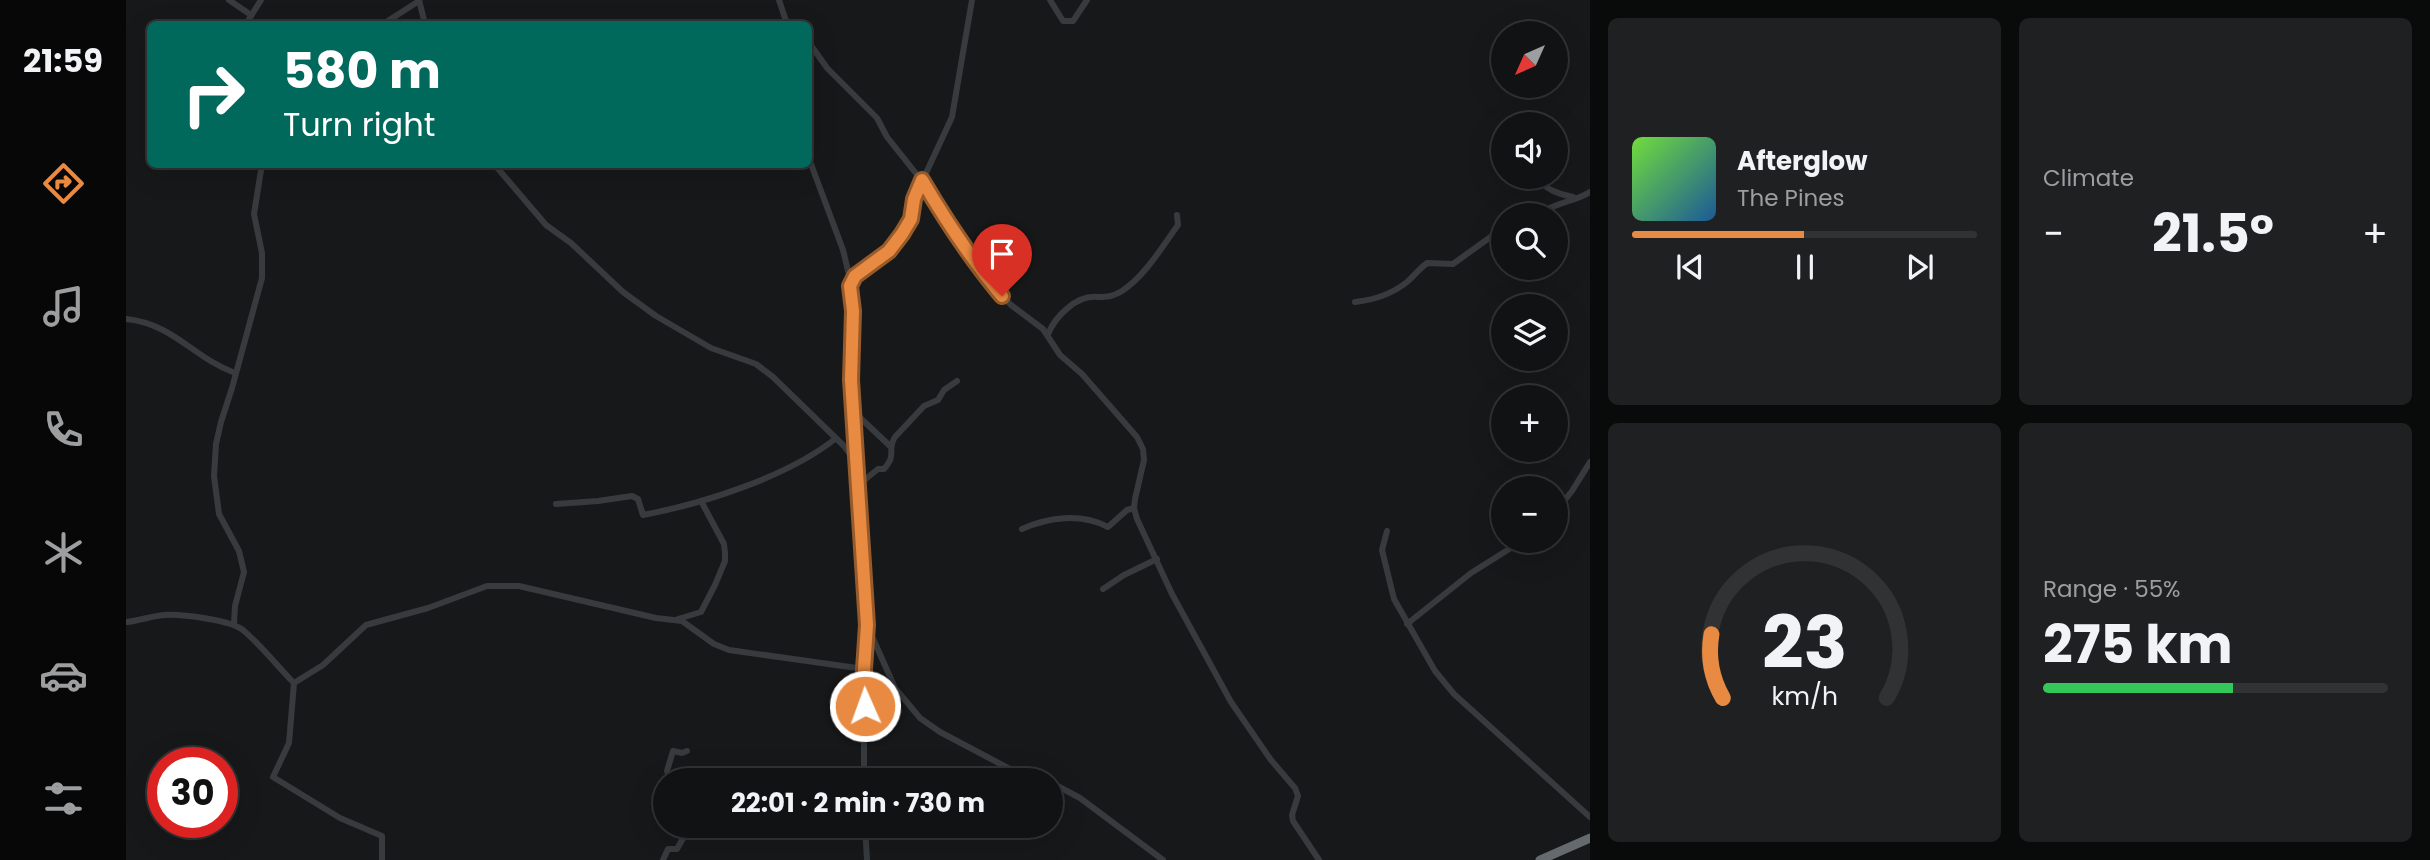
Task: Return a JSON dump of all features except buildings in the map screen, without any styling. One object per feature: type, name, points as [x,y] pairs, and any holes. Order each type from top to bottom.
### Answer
[{"type":"highway","points":[[1540,860],[1590,838]]},
{"type":"street","points":[[229,0],[251,15]]},
{"type":"street","points":[[248,21],[261,0]]},
{"type":"street","points":[[779,0],[786,21]]},
{"type":"street","points":[[850,286],[855,276],[889,251],[911,219],[914,199],[952,117],[972,0]]},
{"type":"street","points":[[1051,0],[1063,21],[1073,21],[1087,0]]},
{"type":"street","points":[[388,21],[419,1],[424,21]]},
{"type":"street","points":[[812,47],[824,64],[877,118],[896,150],[922,180],[940,212],[988,281],[1011,305],[1048,334],[1060,355],[1104,399],[1141,443],[1144,466],[1136,488],[1134,508],[1172,594],[1231,702],[1271,760],[1295,788],[1298,796],[1293,821],[1319,860]]},
{"type":"street","points":[[812,167],[843,250],[853,311],[850,364],[867,625],[864,768]]},
{"type":"street","points":[[234,624],[235,606],[244,572],[239,551],[216,506],[214,475],[216,444],[261,278],[262,253],[254,214],[261,168]]},
{"type":"street","points":[[497,168],[546,225],[571,243],[623,292],[652,314],[711,348],[756,364],[773,377],[837,440],[856,463]]},
{"type":"street","points":[[1550,189],[1557,194],[1578,199]]},
{"type":"street","points":[[1558,203],[1578,199],[1590,192]]},
{"type":"street","points":[[1048,334],[1057,318],[1084,299],[1095,296],[1110,298],[1134,281],[1178,225],[1177,215]]},
{"type":"street","points":[[1355,302],[1372,300],[1392,291],[1409,281],[1427,263],[1453,264],[1491,237]]},
{"type":"street","points":[[126,319],[157,325],[192,351],[235,373]]},
{"type":"street","points":[[857,486],[878,469],[884,469],[891,461],[891,447],[895,437],[924,405],[937,400],[944,390],[957,381]]},
{"type":"street","points":[[853,411],[891,447]]},
{"type":"street","points":[[556,505],[635,496],[643,515],[679,508],[775,473],[854,431]]},
{"type":"street","points":[[1568,496],[1590,462]]},
{"type":"street","points":[[695,629],[692,621],[701,612],[712,592],[726,553],[701,501]]},
{"type":"street","points":[[1022,529],[1036,523],[1070,518],[1086,518],[1108,527],[1127,510],[1134,508]]},
{"type":"street","points":[[1387,531],[1382,547],[1394,599],[1435,671],[1454,694],[1590,817]]},
{"type":"street","points":[[1407,624],[1471,573],[1503,553]]},
{"type":"street","points":[[1103,589],[1157,559]]},
{"type":"street","points":[[294,683],[323,665],[366,625],[428,608],[496,584],[519,586],[682,621],[713,644],[729,650],[864,669]]},
{"type":"street","points":[[673,620],[698,613]]},
{"type":"street","points":[[126,622],[171,615],[234,624],[245,631],[294,683],[289,743],[273,777],[340,818],[382,836],[382,860]]},
{"type":"street","points":[[867,625],[895,688],[920,718],[940,732],[1008,768]]},
{"type":"street","points":[[668,768],[673,751],[687,751]]},
{"type":"street","points":[[1063,789],[1080,798],[1163,860]]},
{"type":"street","points":[[663,860],[668,849],[677,849],[684,838]]},
{"type":"street","points":[[866,838],[867,860]]},
{"type":"route","points":[[865,706],[867,625],[850,364],[853,311],[850,286],[855,276],[889,251],[908,226],[914,199],[922,180],[940,212],[988,281],[1002,296]]}]
